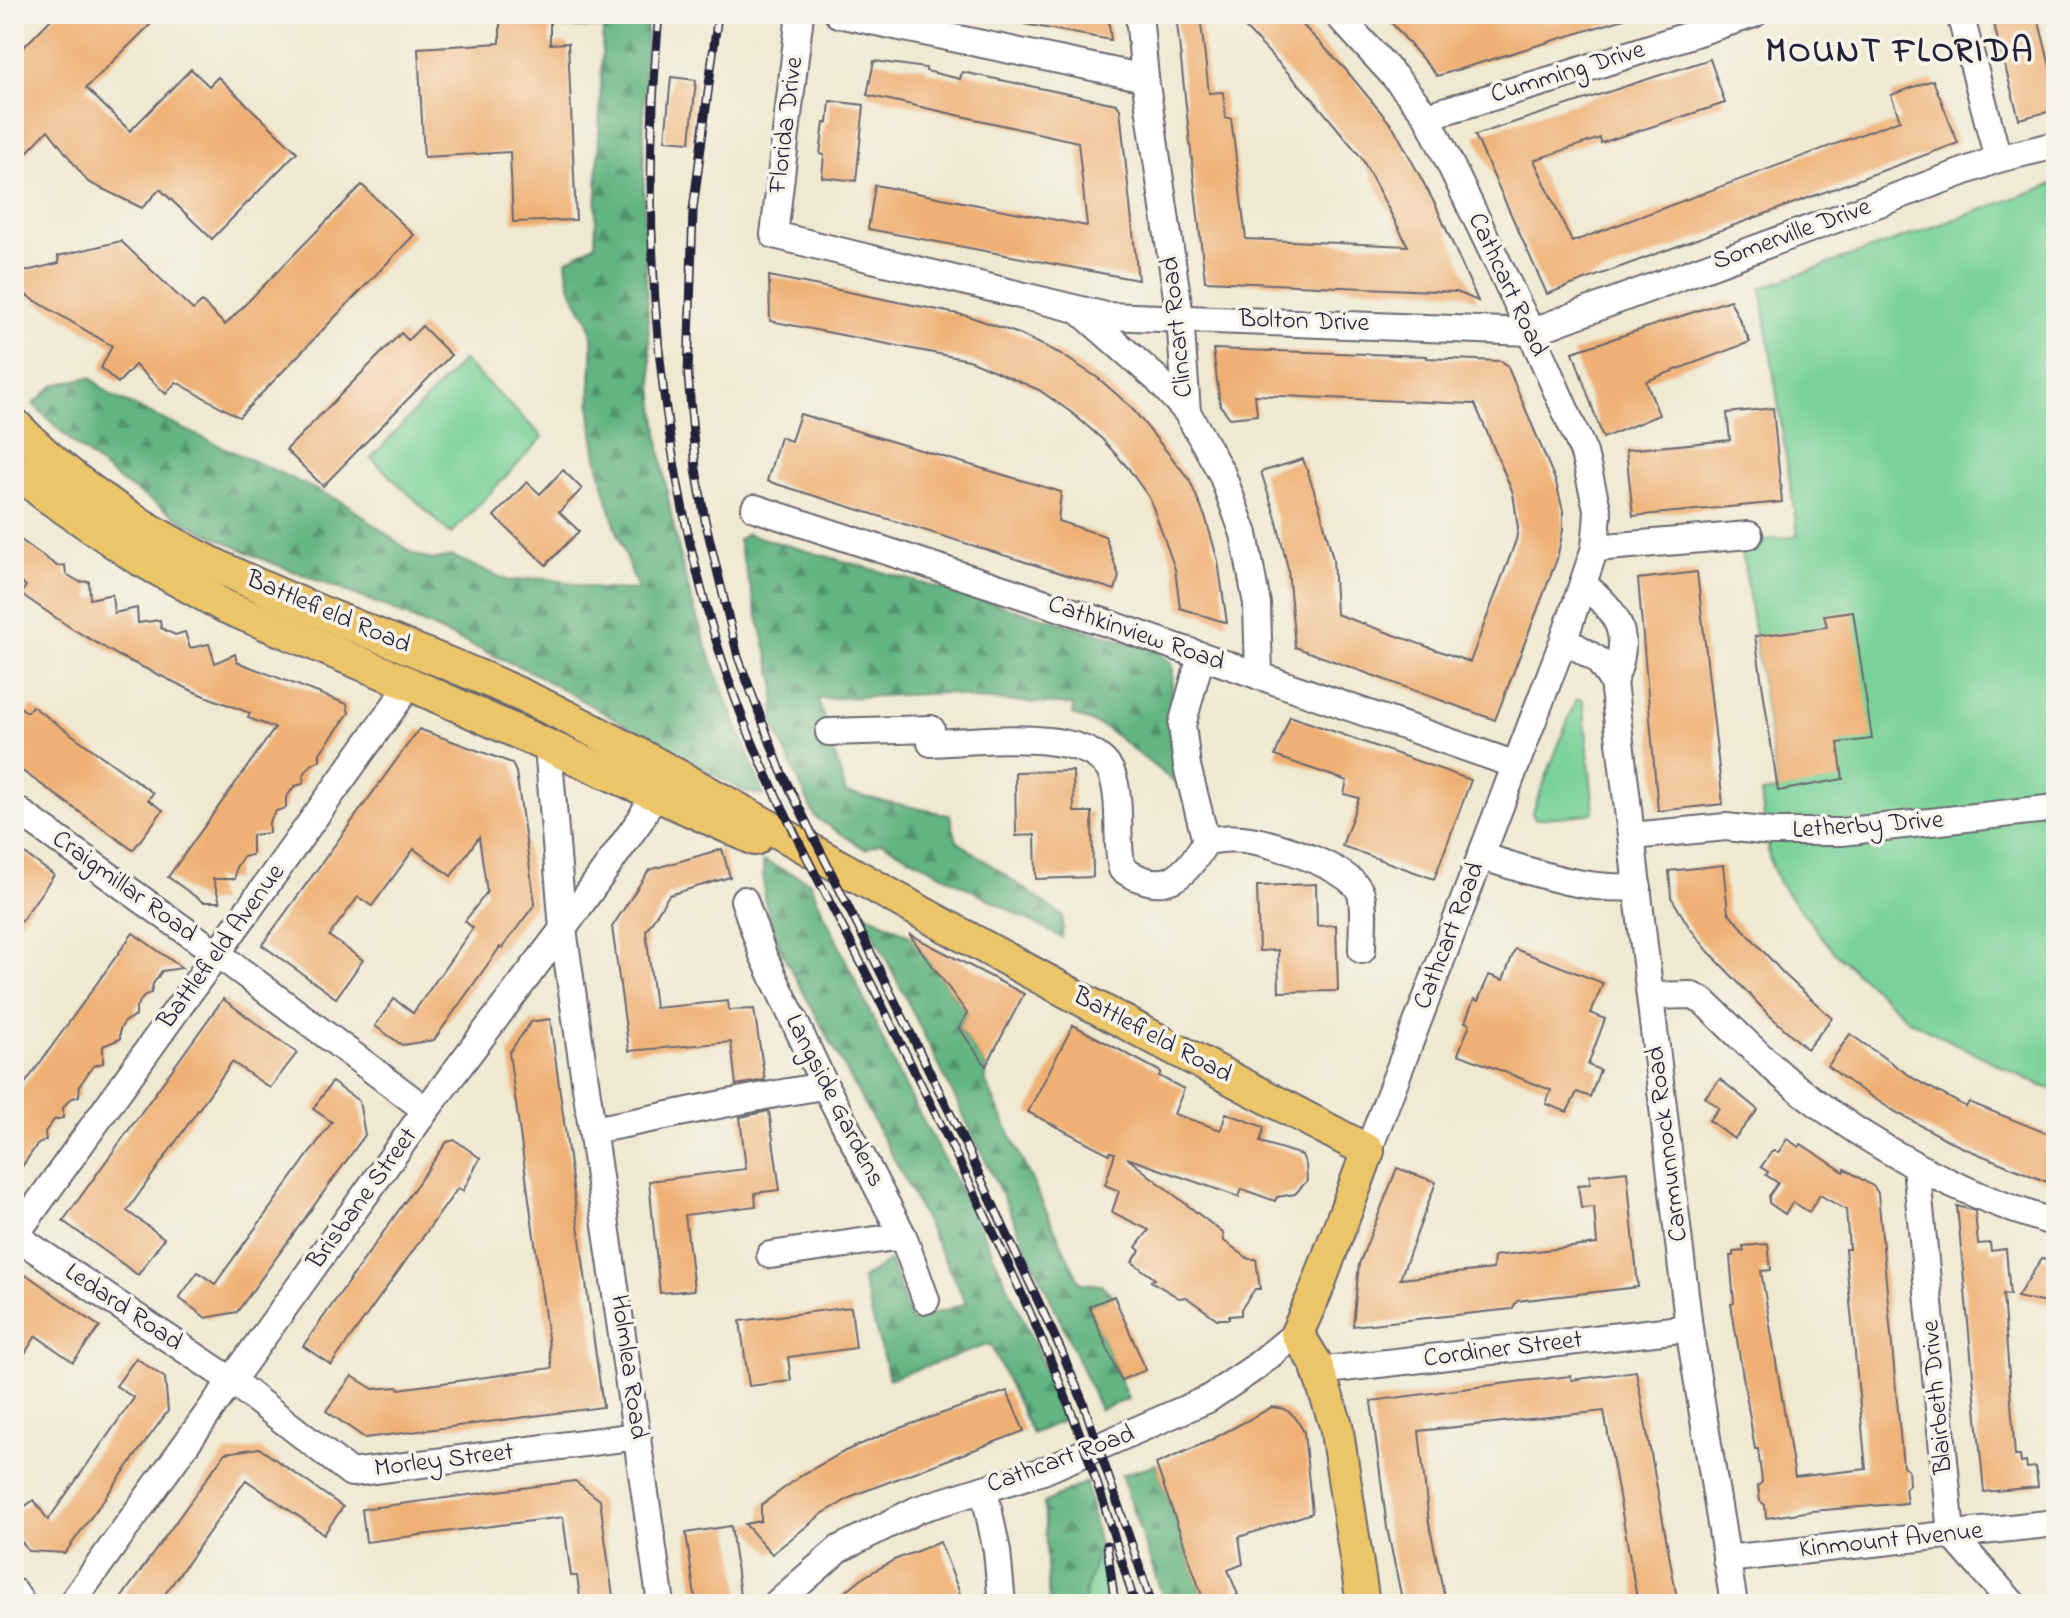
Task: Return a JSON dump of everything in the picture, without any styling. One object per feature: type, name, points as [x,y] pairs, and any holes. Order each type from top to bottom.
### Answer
[{"type":"main road","name":"Battlefield Road","points":[[17,434],[135,523],[260,585],[514,691],[586,726],[659,780],[937,921],[1368,1151]]},
{"type":"main road","name":"Battlefield Road","points":[[14,469],[98,532],[175,580],[273,628],[410,684],[552,749],[659,780]]},
{"type":"main road","name":"Battlefield Avenue","points":[[410,684],[422,653]]},
{"type":"main road","points":[[552,749],[586,726]]},
{"type":"main road","name":"Cathcart Road","points":[[1297,1333],[1316,1291],[1368,1151]]},
{"type":"main road","points":[[1297,1333],[1318,1371],[1336,1425],[1363,1604]]},
{"type":"street","name":"Florida Drive","points":[[774,235],[800,14]]},
{"type":"street","points":[[838,14],[1145,78]]},
{"type":"street","name":"Clincart Road","points":[[1139,14],[1145,78],[1180,317],[1187,412],[1222,474],[1244,534],[1257,604],[1259,676]]},
{"type":"street","name":"Cathcart Road","points":[[1337,14],[1427,116],[1531,332],[1584,453],[1598,513],[1595,548],[1564,639],[1368,1151]]},
{"type":"street","name":"Cumming Drive","points":[[1427,116],[1557,78],[1754,14]]},
{"type":"street","points":[[1960,14],[1998,159]]},
{"type":"street","name":"Somerville Drive","points":[[1531,332],[1998,159],[2056,145]]},
{"type":"street","name":"Bolton Drive","points":[[774,235],[1106,316],[1531,332]]},
{"type":"street","name":"Bolton Drive","points":[[1078,310],[1140,362],[1187,412]]},
{"type":"street","name":"Cathkinview Road","points":[[755,508],[1201,656],[1516,765]]},
{"type":"street","points":[[1595,548],[1749,535]]},
{"type":"street","name":"Carmunnock Road","points":[[1583,584],[1614,612],[1620,633],[1621,664],[1613,682],[1689,1328],[1734,1604]]},
{"type":"street","points":[[1564,639],[1598,660],[1613,682]]},
{"type":"street","points":[[829,732],[931,729],[931,743],[1057,740],[1085,747],[1104,760],[1113,776],[1122,869],[1139,881],[1160,884],[1178,877],[1194,862],[1206,841],[1187,766],[1182,725],[1201,656]]},
{"type":"street","name":"Battlefield Avenue","points":[[14,1236],[410,684]]},
{"type":"street","name":"Holmlea Road","points":[[552,749],[549,758],[563,929],[661,1604]]},
{"type":"street","name":"Brisbane Street","points":[[71,1604],[426,1110],[563,929],[641,819],[659,780]]},
{"type":"street","name":"Craigmillar Road","points":[[14,808],[218,954],[426,1110]]},
{"type":"street","name":"Letherby Drive","points":[[1632,836],[1726,827],[1772,832],[1841,832],[2056,808]]},
{"type":"street","points":[[1206,841],[1229,838],[1250,840],[1313,860],[1352,881],[1361,894],[1362,950]]},
{"type":"street","points":[[1481,856],[1579,884],[1608,889],[1638,887]]},
{"type":"street","name":"Langside Gardens","points":[[744,900],[763,955],[825,1086],[903,1236],[926,1300]]},
{"type":"street","points":[[1651,996],[1690,995],[1703,1001],[1796,1087],[1841,1119],[1916,1166],[1957,1186],[2056,1223]]},
{"type":"street","points":[[593,1130],[750,1097],[825,1086]]},
{"type":"street","name":"Blairbeth Drive","points":[[1916,1166],[1951,1534]]},
{"type":"street","name":"Ledard Road","points":[[14,1236],[232,1381]]},
{"type":"street","points":[[770,1255],[903,1236]]},
{"type":"street","name":"Cordiner Street","points":[[1318,1371],[1689,1328]]},
{"type":"street","name":"Cathcart Road","points":[[776,1604],[839,1549],[919,1509],[1043,1471],[1208,1399],[1254,1368],[1297,1333]]},
{"type":"street","name":"Morley Street","points":[[232,1381],[351,1473],[638,1436]]},
{"type":"street","points":[[984,1489],[997,1551],[1002,1604]]},
{"type":"street","name":"Kinmount Avenue","points":[[1726,1559],[2056,1523]]},
{"type":"street","points":[[1951,1534],[2013,1604]]},
{"type":"street","points":[[14,1592],[22,1604]]},
{"type":"green space","points":[[556,14],[648,14],[644,108],[645,254],[655,410],[662,462],[682,564],[696,615],[764,796],[745,792],[531,672],[379,604],[262,559],[190,525],[118,480],[33,404],[55,385],[90,377],[112,396],[345,503],[412,553],[432,560],[452,556],[509,581],[544,578],[600,589],[638,590],[602,480],[593,434],[591,331],[571,289],[566,261],[595,244],[603,28],[553,27]]},
{"type":"green space","points":[[2056,183],[2056,1090],[2041,1086],[1910,1021],[1835,953],[1779,883],[1769,857],[1761,793],[1778,791],[1741,543],[1798,536],[1761,288]]},
{"type":"green space","points":[[463,360],[543,437],[451,534],[371,458]]},
{"type":"green space","points":[[747,534],[1156,649],[1173,665],[1170,735],[1174,782],[1106,728],[1073,715],[1073,705],[974,699],[947,693],[818,699],[846,793],[950,815],[957,841],[1063,916],[1062,938],[881,842],[865,849],[815,817],[774,726],[775,682],[738,540]]},
{"type":"green space","points":[[1576,699],[1583,700],[1594,812],[1535,819],[1532,814]]},
{"type":"green space","points":[[763,861],[809,881],[899,1075],[983,1233],[1036,1347],[1062,1421],[1032,1434],[990,1344],[889,1379],[862,1279],[890,1260],[911,1322],[966,1303],[900,1170],[780,949],[764,898]]},
{"type":"green space","points":[[863,912],[919,940],[917,945],[967,1013],[959,1029],[986,1066],[986,1083],[1080,1283],[1101,1285],[1114,1296],[1090,1306],[1128,1399],[1100,1410],[1015,1222]]},
{"type":"green space","points":[[1156,1464],[1205,1604],[1165,1604],[1121,1475]]},
{"type":"green space","points":[[1086,1482],[1099,1547],[1082,1604],[1049,1604],[1044,1503]]},
{"type":"green space","points":[[1099,1547],[1107,1604],[1082,1604]]},
{"type":"building","points":[[56,14],[161,14],[86,88],[130,131],[191,69],[209,86],[218,77],[297,152],[212,239],[160,189],[142,208],[88,182],[48,130],[14,166],[14,57]]},
{"type":"building","points":[[500,14],[550,14],[550,44],[568,43],[576,220],[513,222],[510,152],[424,157],[418,48],[500,43]]},
{"type":"building","points":[[1025,14],[1108,14],[1111,40],[1024,24]]},
{"type":"building","points":[[1176,14],[1200,14],[1209,93],[1223,92],[1226,118],[1231,118],[1246,239],[1408,246],[1361,157],[1313,99],[1232,14],[1292,14],[1346,70],[1394,128],[1436,206],[1478,301],[1457,292],[1205,281]]},
{"type":"building","points":[[1384,14],[1623,14],[1624,19],[1437,76]]},
{"type":"building","points":[[1991,14],[2037,14],[2050,66],[2056,64],[2056,110],[2019,119]]},
{"type":"building","points":[[1710,59],[1725,103],[1601,143],[1600,138],[1534,160],[1572,242],[1900,120],[1891,95],[1933,80],[1958,143],[1547,294],[1475,135]]},
{"type":"building","points":[[874,61],[926,68],[926,71],[960,79],[962,72],[1116,104],[1120,109],[1138,280],[868,229],[875,185],[1087,226],[1078,142],[867,95]]},
{"type":"building","points":[[671,77],[696,80],[690,142],[665,140]]},
{"type":"building","points":[[830,101],[864,105],[856,181],[822,177],[824,155],[820,154]]},
{"type":"building","points":[[362,185],[414,235],[239,417],[176,382],[166,394],[135,365],[118,383],[101,368],[112,346],[14,288],[14,274],[59,263],[58,256],[121,241],[193,310],[202,302],[225,325]]},
{"type":"building","points":[[769,276],[968,316],[1019,334],[1059,353],[1098,378],[1131,407],[1189,479],[1206,519],[1218,561],[1227,623],[1180,608],[1175,569],[1150,499],[1101,438],[1072,413],[1039,390],[969,360],[770,321]]},
{"type":"building","points":[[1730,300],[1750,342],[1646,381],[1659,415],[1603,438],[1573,352]]},
{"type":"building","points":[[422,326],[451,355],[323,486],[286,450],[401,333],[408,340]]},
{"type":"building","points":[[1213,349],[1427,356],[1501,361],[1507,365],[1556,482],[1563,511],[1563,530],[1557,559],[1495,720],[1295,647],[1288,569],[1261,472],[1303,459],[1333,559],[1336,614],[1470,662],[1518,528],[1513,493],[1475,404],[1255,395],[1257,415],[1230,418],[1220,405]]},
{"type":"building","points":[[1773,408],[1782,502],[1633,516],[1626,450],[1730,440],[1727,413]]},
{"type":"building","points":[[800,414],[1061,492],[1058,521],[1105,536],[1119,576],[1115,590],[767,481],[780,437],[791,441]]},
{"type":"building","points":[[563,470],[582,489],[559,512],[579,531],[546,565],[494,516],[527,482],[540,494]]},
{"type":"building","points":[[14,535],[57,566],[65,565],[66,574],[80,582],[89,581],[90,599],[112,594],[114,613],[137,608],[138,623],[160,620],[161,628],[175,635],[185,632],[190,648],[209,644],[215,663],[235,654],[237,662],[347,704],[349,713],[320,753],[320,760],[304,774],[303,784],[295,786],[286,798],[286,808],[276,811],[269,822],[269,833],[252,835],[252,855],[243,857],[236,867],[235,879],[213,879],[220,902],[203,902],[168,877],[275,728],[248,718],[250,713],[197,693],[119,656],[21,594],[26,586],[14,577]]},
{"type":"building","points":[[1697,572],[1723,804],[1658,811],[1638,579]]},
{"type":"building","points":[[1853,611],[1872,739],[1838,743],[1843,779],[1778,791],[1755,636],[1827,627],[1824,615]]},
{"type":"building","points":[[14,703],[27,712],[32,706],[153,793],[148,800],[163,810],[133,850],[14,765]]},
{"type":"building","points":[[1290,716],[1471,780],[1434,879],[1342,846],[1359,798],[1344,794],[1347,781],[1275,756]]},
{"type":"building","points":[[419,729],[512,763],[516,772],[535,904],[500,947],[434,1040],[402,1045],[375,1026],[394,999],[413,1013],[473,928],[465,921],[487,892],[479,837],[451,876],[414,849],[372,906],[358,897],[329,936],[363,960],[336,998],[262,945]]},
{"type":"building","points":[[1073,771],[1074,812],[1092,812],[1093,877],[1036,879],[1035,835],[1016,836],[1015,772]]},
{"type":"building","points":[[14,846],[54,875],[14,931]]},
{"type":"building","points":[[722,849],[730,877],[669,895],[646,931],[655,1008],[728,1001],[729,1010],[754,1009],[765,1080],[736,1085],[731,1042],[629,1051],[612,927],[649,870]]},
{"type":"building","points":[[1723,865],[1728,912],[1783,973],[1832,1018],[1807,1049],[1768,1014],[1709,952],[1671,897],[1669,871]]},
{"type":"building","points":[[1316,884],[1317,926],[1336,925],[1338,991],[1279,992],[1278,950],[1259,951],[1257,886]]},
{"type":"building","points":[[133,933],[182,968],[162,971],[151,993],[145,995],[136,1007],[136,1016],[126,1020],[120,1029],[120,1039],[103,1046],[103,1063],[93,1066],[80,1085],[79,1096],[70,1099],[63,1108],[63,1118],[54,1120],[45,1132],[46,1140],[37,1145],[14,1178],[14,1099]]},
{"type":"building","points":[[909,934],[1024,994],[986,1066],[959,1028],[967,1013]]},
{"type":"building","points":[[1515,949],[1603,983],[1591,1013],[1605,1019],[1588,1065],[1600,1070],[1590,1097],[1577,1092],[1567,1112],[1546,1104],[1551,1090],[1458,1054],[1470,1024],[1465,1022],[1474,999],[1478,1001],[1489,975],[1503,980]]},
{"type":"building","points":[[223,999],[297,1053],[270,1088],[232,1062],[127,1211],[164,1238],[138,1275],[63,1221]]},
{"type":"building","points":[[550,1019],[603,1407],[365,1438],[326,1411],[352,1376],[373,1389],[399,1389],[552,1368],[509,1053],[531,1022]]},
{"type":"building","points":[[1073,1025],[1161,1072],[1159,1076],[1184,1089],[1174,1114],[1221,1130],[1226,1113],[1264,1127],[1260,1142],[1302,1155],[1307,1181],[1295,1194],[1277,1197],[1275,1201],[1242,1189],[1239,1197],[1127,1158],[1223,1233],[1224,1241],[1249,1259],[1256,1259],[1260,1289],[1255,1289],[1241,1309],[1241,1315],[1217,1319],[1186,1297],[1179,1298],[1151,1281],[1155,1279],[1132,1262],[1140,1251],[1136,1247],[1149,1230],[1112,1212],[1119,1191],[1105,1185],[1115,1153],[1109,1154],[1028,1112]]},
{"type":"building","points":[[1850,1034],[1916,1080],[1966,1107],[1969,1102],[2056,1137],[2056,1179],[2049,1176],[2047,1182],[1959,1146],[1892,1110],[1849,1082],[1828,1066]]},
{"type":"building","points":[[1720,1079],[1758,1110],[1734,1139],[1709,1120],[1719,1108],[1705,1097]]},
{"type":"building","points":[[332,1082],[359,1101],[365,1135],[237,1312],[206,1318],[179,1298],[198,1272],[215,1284],[332,1122],[313,1109]]},
{"type":"building","points":[[769,1111],[780,1190],[755,1193],[756,1206],[685,1215],[694,1290],[660,1293],[649,1181],[746,1169],[740,1117]]},
{"type":"building","points":[[1787,1139],[1799,1147],[1801,1144],[1844,1172],[1845,1169],[1874,1187],[1878,1193],[1903,1466],[1908,1469],[1909,1485],[1905,1489],[1907,1503],[1766,1518],[1765,1505],[1760,1501],[1758,1486],[1762,1482],[1758,1449],[1755,1449],[1731,1304],[1734,1303],[1730,1256],[1733,1252],[1744,1251],[1743,1246],[1768,1244],[1771,1270],[1761,1271],[1795,1477],[1866,1469],[1845,1249],[1849,1249],[1846,1210],[1820,1195],[1809,1212],[1793,1202],[1785,1214],[1769,1203],[1769,1196],[1778,1183],[1761,1167],[1773,1150],[1778,1153]]},
{"type":"building","points":[[455,1140],[480,1158],[463,1191],[458,1188],[331,1365],[303,1346],[447,1142]]},
{"type":"building","points":[[1397,1168],[1436,1182],[1400,1279],[1493,1269],[1494,1256],[1597,1244],[1594,1207],[1581,1208],[1578,1185],[1590,1184],[1590,1175],[1627,1171],[1638,1287],[1517,1301],[1512,1309],[1353,1326],[1359,1264]]},
{"type":"building","points":[[1957,1206],[1975,1211],[1978,1244],[1990,1243],[1991,1251],[2006,1249],[2010,1295],[2003,1294],[2015,1456],[2020,1456],[2021,1463],[2026,1462],[2027,1468],[2036,1467],[2038,1487],[1984,1492]]},
{"type":"building","points":[[2042,1258],[2056,1261],[2056,1305],[2017,1297]]},
{"type":"building","points":[[27,1275],[100,1327],[73,1362],[36,1336],[14,1370],[14,1292]]},
{"type":"building","points":[[1114,1296],[1146,1370],[1121,1380],[1089,1306]]},
{"type":"building","points":[[851,1307],[856,1348],[788,1357],[791,1381],[749,1386],[740,1321]]},
{"type":"building","points":[[136,1358],[165,1378],[168,1411],[65,1553],[28,1551],[14,1531],[14,1514],[34,1500],[48,1520],[134,1398],[116,1386]]},
{"type":"building","points":[[1636,1371],[1678,1604],[1638,1604],[1604,1411],[1419,1431],[1429,1523],[1446,1604],[1403,1604],[1387,1528],[1371,1401],[1523,1381],[1571,1376],[1572,1380]]},
{"type":"building","points":[[1007,1391],[1024,1431],[857,1494],[822,1514],[772,1554],[745,1524],[761,1521],[761,1505],[805,1473],[845,1451],[894,1430]]},
{"type":"building","points":[[1272,1407],[1285,1409],[1295,1417],[1304,1432],[1312,1513],[1239,1537],[1243,1564],[1228,1570],[1238,1595],[1215,1604],[1205,1604],[1156,1464],[1209,1441]]},
{"type":"building","points":[[259,1448],[343,1507],[324,1534],[246,1480],[158,1604],[117,1604],[225,1453]]},
{"type":"building","points":[[575,1481],[600,1500],[614,1604],[581,1604],[577,1576],[571,1576],[563,1517],[366,1542],[362,1509]]},
{"type":"building","points":[[731,1526],[741,1604],[696,1604],[686,1533]]},
{"type":"building","points":[[940,1542],[964,1604],[830,1604],[862,1578],[894,1560]]},
{"type":"railway","points":[[659,14],[651,181],[659,348],[669,431],[703,595],[727,675],[759,757],[979,1202],[1050,1358],[1089,1459],[1135,1604]]},
{"type":"railway","points":[[718,14],[693,210],[688,375],[696,469],[705,520],[738,657],[781,771],[955,1123],[1061,1350],[1083,1402],[1152,1604]]},
{"type":"railway","points":[[1107,1545],[1115,1604]]},
{"type":"district","name":"MOUNT FLORIDA","points":[[1900,53]]}]
